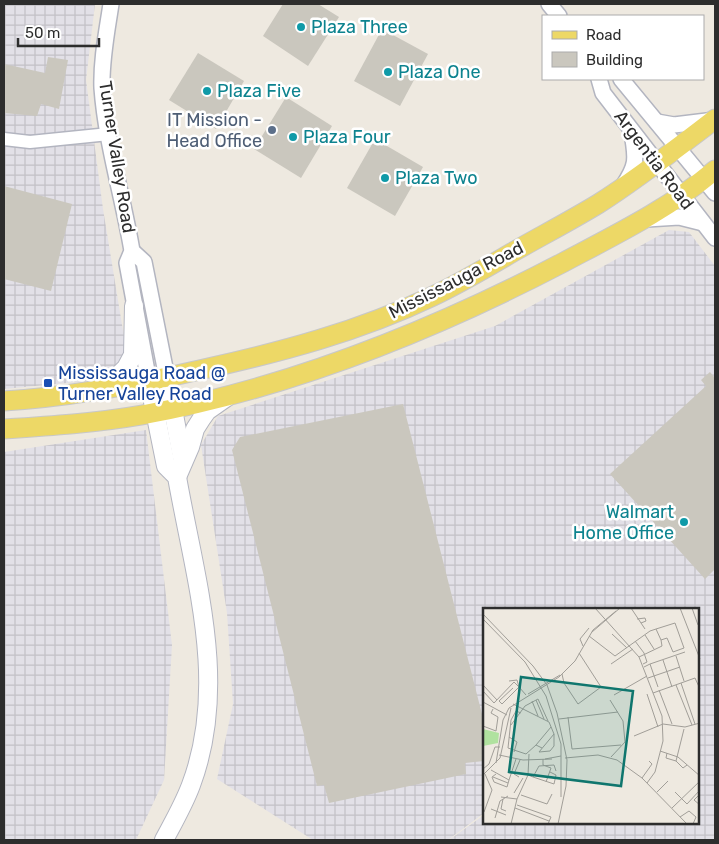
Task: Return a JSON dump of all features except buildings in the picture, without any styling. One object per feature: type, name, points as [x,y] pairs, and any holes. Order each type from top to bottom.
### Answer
[{"type":"main road","name":"Mississauga Road","points":[[4,401],[25,400],[158,380],[255,358],[359,327],[398,312],[471,276],[598,204],[657,164],[715,119]]},
{"type":"main road","name":"Mississauga Road","points":[[4,429],[66,425],[164,410],[292,377],[369,351],[487,302],[645,220],[681,196],[712,180]]},
{"type":"main road","points":[[104,389],[126,368],[133,354],[134,306]]},
{"type":"main road","points":[[158,380],[164,410],[166,466],[180,470]]},
{"type":"main road","points":[[164,840],[191,786],[202,746],[209,701],[206,636],[180,470],[195,430],[207,410],[232,394]]},
{"type":"street","name":"Turner Valley Road","points":[[111,4],[102,88],[132,251],[127,263],[134,306],[158,380]]},
{"type":"street","points":[[548,4],[558,15]]},
{"type":"street","name":"Argentia Road","points":[[598,80],[603,93],[715,238]]},
{"type":"street","name":"Argentia Road","points":[[622,80],[678,147],[712,180]]},
{"type":"street","points":[[657,122],[674,126],[715,119]]},
{"type":"street","points":[[622,188],[632,172],[635,156],[632,131]]},
{"type":"street","points":[[4,139],[30,142],[109,134]]},
{"type":"street","points":[[645,220],[679,217],[703,223]]},
{"type":"street","name":"Turner Valley Road","points":[[132,251],[144,262],[158,380]]},
{"type":"shaded area","points":[[4,4],[95,4],[86,80],[103,209],[127,355],[108,379],[4,389]]},
{"type":"shaded area","points":[[669,230],[689,232],[715,266],[715,840],[449,840],[483,816],[483,824],[699,824],[699,608],[483,608],[483,814],[448,840],[313,840],[217,779],[233,704],[227,613],[201,445],[218,416],[495,326]]},
{"type":"shaded area","points":[[146,430],[172,645],[164,780],[136,840],[4,840],[4,452]]},
{"type":"place","name":"Plaza Three","points":[[301,27]]},
{"type":"place","name":"Plaza One","points":[[388,72]]},
{"type":"place","name":"Plaza Five","points":[[207,91]]},
{"type":"place","name":"IT Mission - Head Office","points":[[272,130]]},
{"type":"place","name":"Plaza Four","points":[[293,137]]},
{"type":"place","name":"Plaza Two","points":[[385,178]]},
{"type":"place","name":"Mississauga Road @ Turner Valley Road","points":[[48,383]]},
{"type":"place","name":"Walmart Home Office","points":[[684,522]]}]
